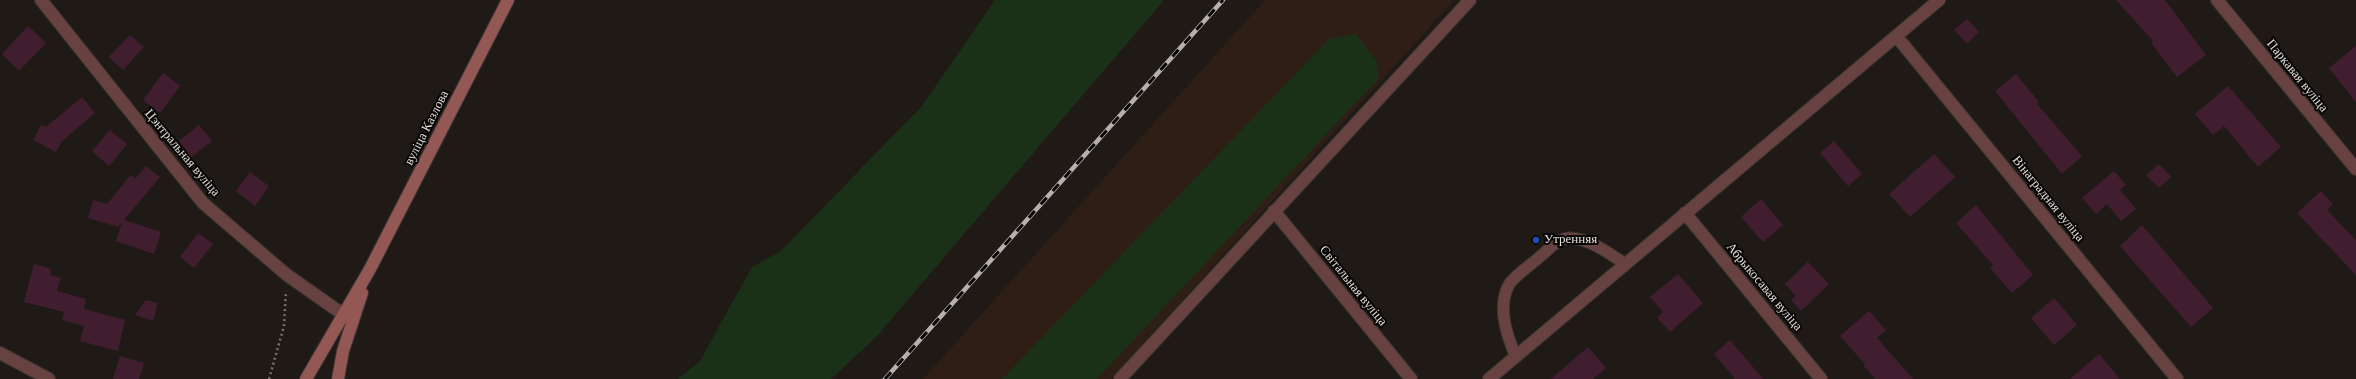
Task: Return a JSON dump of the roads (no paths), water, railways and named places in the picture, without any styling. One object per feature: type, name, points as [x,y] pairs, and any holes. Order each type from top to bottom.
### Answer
[{"type":"main road","name":"вуліца Казлова","points":[[370,269],[508,0]]},
{"type":"main road","points":[[306,379],[370,269]]},
{"type":"main road","points":[[338,379],[343,351],[370,269]]},
{"type":"street","name":"Цэнтральная вуліца","points":[[40,0],[203,203],[287,275],[344,315]]},
{"type":"street","points":[[1120,379],[1470,0]]},
{"type":"street","points":[[1489,379],[1684,213],[1939,0]]},
{"type":"street","name":"Паркавая вуліца","points":[[2217,0],[2356,169]]},
{"type":"street","name":"Вінаградная вуліца","points":[[1897,36],[2177,379]]},
{"type":"street","name":"Світальная вуліца","points":[[1274,211],[1411,379]]},
{"type":"street","name":"Абрыкосавая вуліца","points":[[1684,213],[1821,379]]},
{"type":"street","points":[[0,353],[49,379]]},
{"type":"lane","points":[[1516,357],[1504,319],[1507,290],[1512,281],[1556,243],[1568,238],[1582,240],[1601,249],[1625,264]]},
{"type":"railway","points":[[885,379],[1223,0]]},
{"type":"place","name":"Утренняя","points":[[1536,240]]}]
